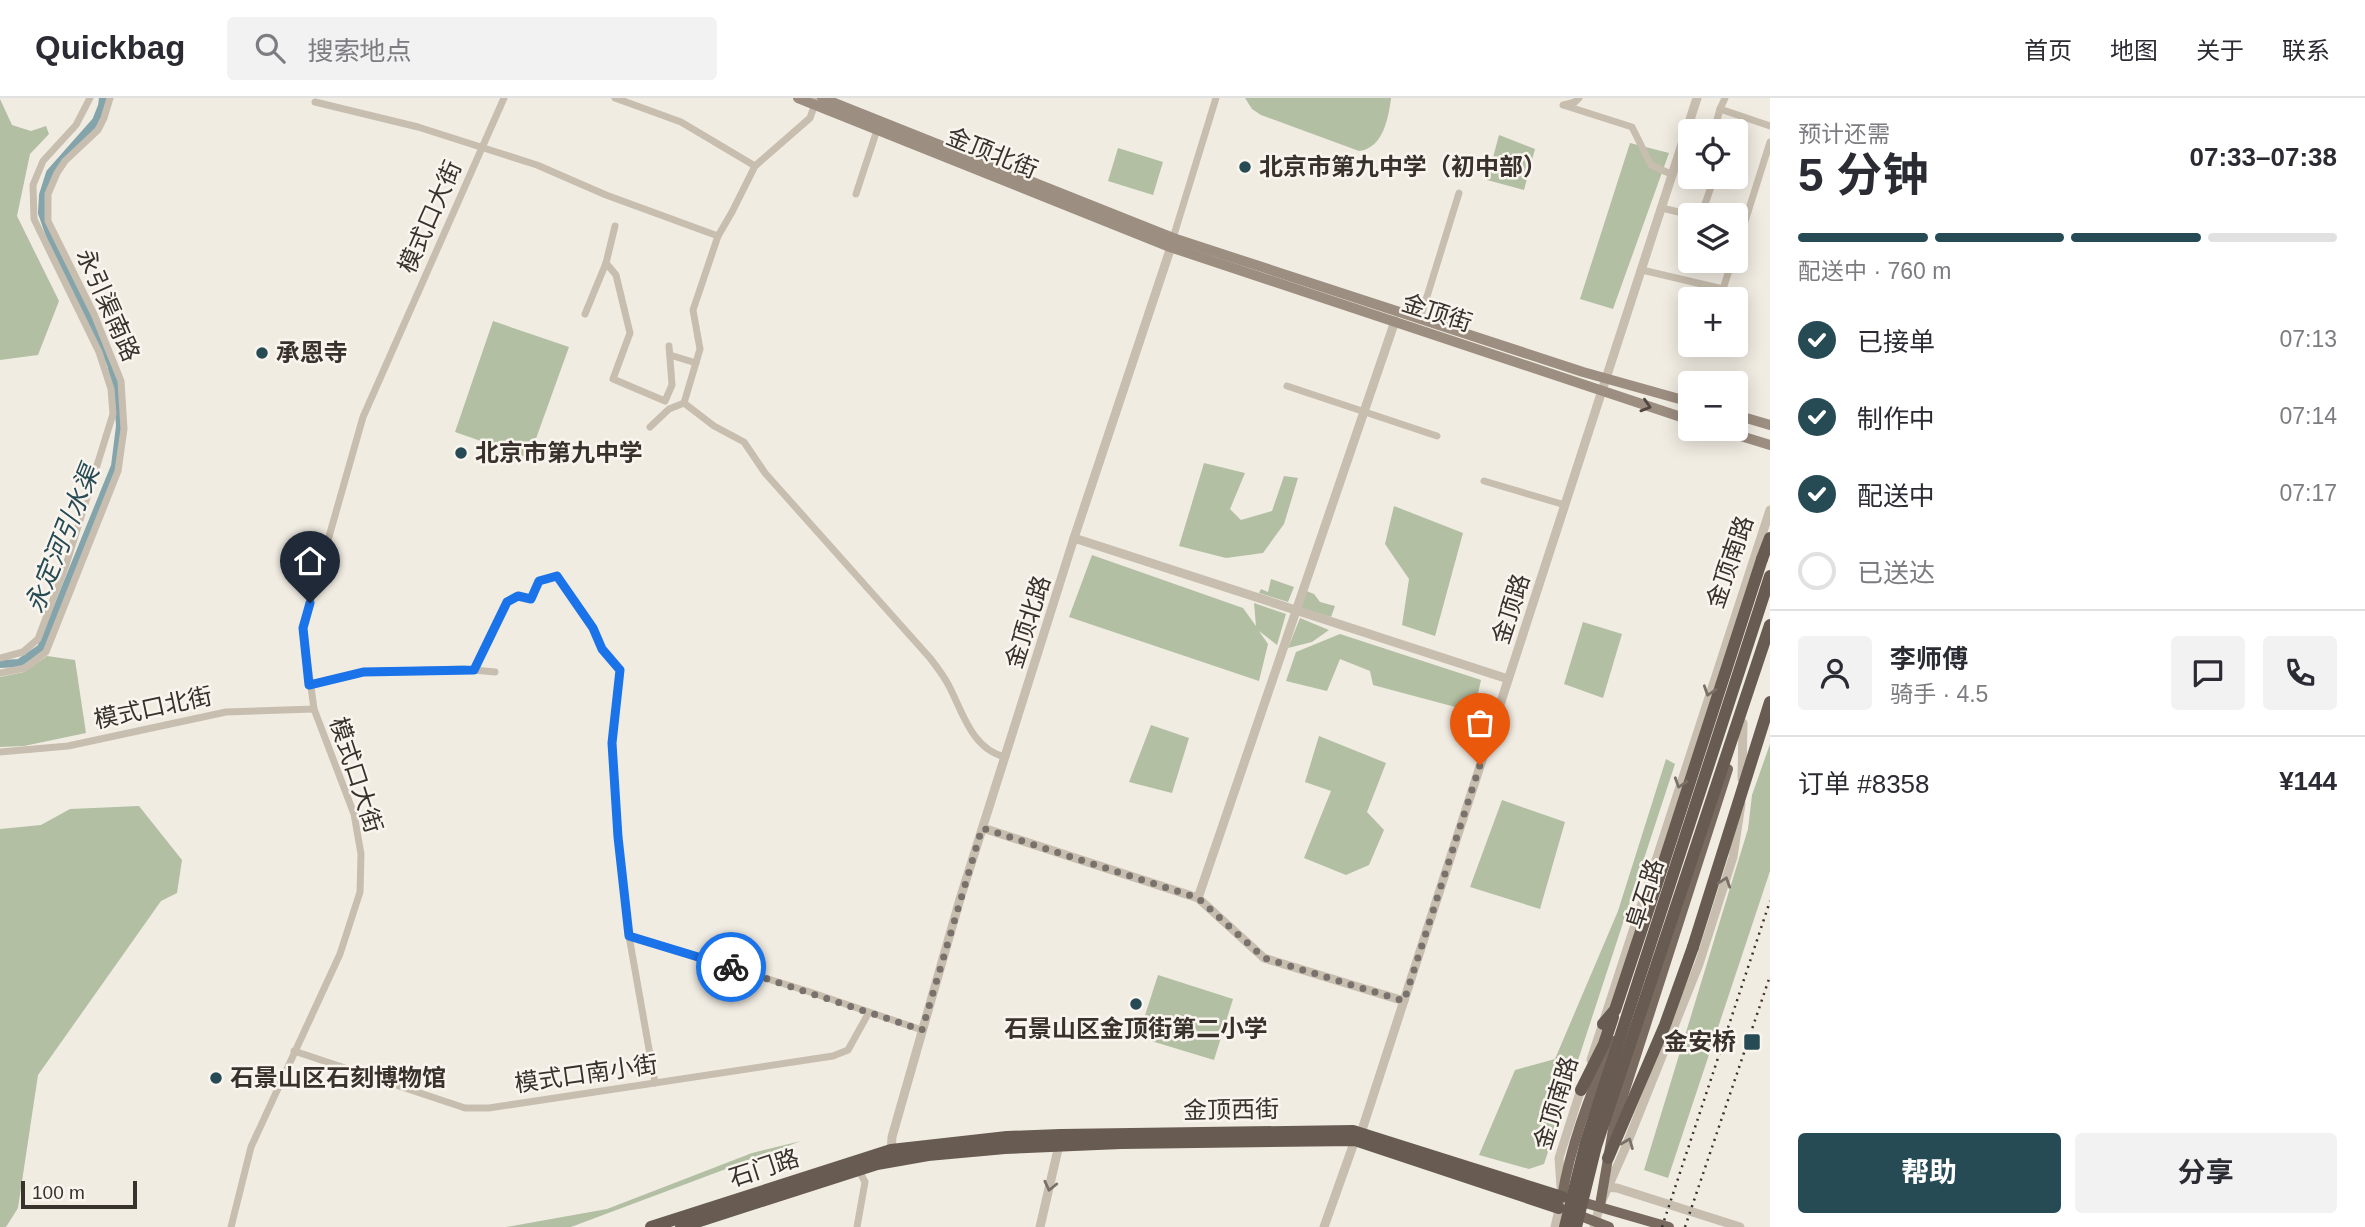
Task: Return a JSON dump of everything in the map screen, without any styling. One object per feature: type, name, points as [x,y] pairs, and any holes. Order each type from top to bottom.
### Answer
[{"type":"highway","points":[[1586,1089],[1604,1044],[1770,538]]},
{"type":"highway","name":"阜石路","points":[[1565,1227],[1586,1142],[1770,576]]},
{"type":"highway","name":"阜石路","points":[[1578,1227],[1596,1146],[1770,625]]},
{"type":"highway","points":[[1608,1158],[1665,1024],[1693,947],[1770,702]]},
{"type":"highway","points":[[1603,1024],[1615,1010]]},
{"type":"highway","name":"金顶西街","points":[[891,1156],[943,1143],[1049,1135],[1344,1130],[1560,1202]]},
{"type":"highway","name":"金顶西街","points":[[891,1156],[928,1156],[1059,1145],[1358,1136]]},
{"type":"highway","name":"石门路","points":[[681,1227],[891,1156]]},
{"type":"highway","name":"石门路","points":[[651,1227],[891,1156]]},
{"type":"main road","name":"金顶北街","points":[[798,98],[818,100],[1172,243]]},
{"type":"main road","name":"金顶北街","points":[[818,100],[877,130],[1172,243]]},
{"type":"main road","name":"金顶街","points":[[1172,243],[1678,399]]},
{"type":"main road","name":"金顶街","points":[[1172,243],[1678,416]]},
{"type":"main road","points":[[1748,419],[1770,425]]},
{"type":"main road","points":[[1748,438],[1770,445]]},
{"type":"main road","name":"金顶南路","points":[[1560,1202],[1570,1187],[1770,567]]},
{"type":"main road","points":[[1600,1205],[1606,1187],[1614,1124],[1770,641]]},
{"type":"main road","points":[[1560,1202],[1586,1089],[1621,1026]]},
{"type":"main road","points":[[1560,1202],[1600,1205],[1669,1227]]},
{"type":"main road","points":[[1560,1202],[1594,1224],[1609,1227]]},
{"type":"street","points":[[0,658],[23,652],[38,639],[66,565],[113,414],[111,389],[99,352],[34,219],[33,185],[43,161],[76,125],[90,98]]},
{"type":"street","name":"永引渠南路","points":[[0,673],[25,668],[46,652],[118,471],[124,429],[121,381],[94,314],[48,221],[48,194],[57,173],[65,161],[98,130],[110,98]]},
{"type":"street","name":"模式口大街","points":[[231,1227],[251,1147],[340,954],[360,892],[361,854],[354,814],[314,709],[303,628],[363,417],[504,98]]},
{"type":"street","points":[[615,98],[681,122],[755,166]]},
{"type":"street","name":"金顶北路","points":[[891,1156],[892,1137],[982,828],[1172,243],[1216,98]]},
{"type":"street","points":[[1579,98],[1563,105],[1632,127],[1651,165],[1673,175]]},
{"type":"street","name":"金顶路","points":[[1324,1227],[1404,1001],[1698,98]]},
{"type":"street","points":[[1717,119],[1725,98]]},
{"type":"street","points":[[684,403],[700,349],[693,310],[718,236],[755,166],[810,118],[818,100]]},
{"type":"street","points":[[315,102],[418,127],[537,165],[606,195],[718,236]]},
{"type":"street","points":[[1720,109],[1770,126]]},
{"type":"street","points":[[856,194],[877,130]]},
{"type":"street","points":[[1748,206],[1770,142]]},
{"type":"street","points":[[1420,319],[1459,193]]},
{"type":"street","points":[[1662,208],[1678,212]]},
{"type":"street","points":[[585,314],[606,263],[615,226]]},
{"type":"street","points":[[606,263],[616,275],[630,333],[613,379],[665,401],[672,385],[669,351],[696,363]]},
{"type":"street","points":[[1642,270],[1723,289],[1728,273]]},
{"type":"street","points":[[1198,898],[1395,321]]},
{"type":"street","points":[[1287,386],[1437,436]]},
{"type":"street","points":[[650,427],[669,409],[684,403]]},
{"type":"street","points":[[684,403],[714,426],[744,442],[765,473],[930,658],[947,683],[972,733],[990,751],[1005,757]]},
{"type":"street","points":[[1484,481],[1565,505]]},
{"type":"street","name":"金顶南路","points":[[1586,1089],[1603,1024],[1700,718],[1770,510]]},
{"type":"street","points":[[1074,538],[1508,679]]},
{"type":"street","points":[[1751,568],[1761,594]]},
{"type":"street","points":[[474,670],[507,602],[518,596],[531,599],[539,581],[557,576],[593,628],[602,649],[620,670],[612,743],[618,837],[629,936],[655,1083]]},
{"type":"street","points":[[309,685],[363,672],[495,671]]},
{"type":"street","points":[[1700,718],[1727,699]]},
{"type":"street","name":"模式口北街","points":[[0,752],[68,746],[226,712],[314,709]]},
{"type":"street","points":[[1740,1227],[1606,1187],[1692,984],[1733,857],[1741,814],[1743,723]]},
{"type":"street","points":[[982,828],[1198,898],[1264,958],[1404,1001]]},
{"type":"street","points":[[629,936],[922,1030]]},
{"type":"street","name":"模式口南小街","points":[[294,1051],[465,1108],[489,1108],[833,1056],[848,1051],[868,1014]]},
{"type":"street","points":[[1040,1227],[1059,1145]]},
{"type":"street","points":[[857,1227],[865,1182],[858,1169]]},
{"type":"street","points":[[1560,1202],[1578,1227]]},
{"type":"street","points":[[1555,1227],[1560,1202]]},
{"type":"street","points":[[1594,1224],[1600,1205]]},
{"type":"green space","points":[[1245,98],[1391,99],[1386,123],[1379,139],[1367,149],[1359,151],[1261,115],[1252,109]]},
{"type":"green space","points":[[0,99],[12,125],[31,131],[46,126],[49,134],[30,154],[17,216],[59,301],[38,355],[0,360]]},
{"type":"green space","points":[[1499,135],[1535,149],[1524,190],[1487,180]]},
{"type":"green space","points":[[1630,143],[1669,153],[1613,309],[1580,299]]},
{"type":"green space","points":[[1118,148],[1163,162],[1153,195],[1108,181]]},
{"type":"green space","points":[[493,321],[569,347],[529,458],[455,432]]},
{"type":"green space","points":[[1204,463],[1245,473],[1230,509],[1241,520],[1272,511],[1284,476],[1298,478],[1284,524],[1263,553],[1226,558],[1179,546]]},
{"type":"green space","points":[[1394,506],[1463,533],[1435,636],[1402,625],[1409,579],[1385,544]]},
{"type":"green space","points":[[1092,555],[1243,608],[1256,626],[1254,603],[1286,614],[1277,645],[1259,631],[1268,644],[1259,681],[1069,617]]},
{"type":"green space","points":[[1271,579],[1294,587],[1288,602],[1259,593],[1261,589],[1268,592]]},
{"type":"green space","points":[[1304,590],[1314,594],[1320,602],[1335,606],[1331,617],[1301,608]]},
{"type":"green space","points":[[1300,618],[1329,630],[1312,642],[1288,648]]},
{"type":"green space","points":[[1583,622],[1622,634],[1603,698],[1564,684]]},
{"type":"green space","points":[[1340,634],[1481,680],[1474,712],[1373,685],[1370,671],[1340,659],[1327,691],[1286,681],[1296,652]]},
{"type":"green space","points":[[47,656],[75,660],[86,733],[24,746],[0,747],[0,677],[24,672]]},
{"type":"green space","points":[[1151,725],[1189,738],[1172,793],[1129,782]]},
{"type":"green space","points":[[1319,736],[1386,763],[1367,812],[1384,830],[1369,865],[1346,875],[1304,858],[1331,791],[1305,782]]},
{"type":"green space","points":[[1770,744],[1770,871],[1668,1178],[1644,1170],[1748,829],[1752,795]]},
{"type":"green space","points":[[1666,759],[1675,764],[1544,1164],[1529,1169],[1479,1155],[1515,1070],[1555,1059],[1618,911]]},
{"type":"green space","points":[[1502,800],[1565,822],[1540,909],[1470,887]]},
{"type":"green space","points":[[139,806],[182,860],[177,893],[161,901],[38,1075],[18,1208],[6,1227],[0,1227],[0,829],[41,825],[70,809]]},
{"type":"green space","points":[[1158,975],[1233,999],[1214,1060],[1138,1037]]},
{"type":"green space","points":[[801,1141],[571,1227],[506,1227],[607,1209],[752,1153]]},
{"type":"waterway","name":"永定河引水渠","points":[[0,664],[19,663],[41,648],[115,466],[120,426],[118,394],[111,364],[56,253],[42,213],[43,195],[50,173],[96,121],[103,98]]},
{"type":"railway","points":[[1662,1227],[1770,901]]},
{"type":"railway","points":[[1685,1227],[1770,976]]},
{"type":"way so far","points":[[731,967],[922,1030],[982,828],[1198,898],[1264,958],[1404,1001],[1480,765]]},
{"type":"place","name":"北京市第九中学（初中部）","points":[[1245,167]]},
{"type":"place","name":"承恩寺","points":[[262,353]]},
{"type":"place","name":"北京市第九中学","points":[[461,453]]},
{"type":"place","name":"石景山区金顶街第二小学","points":[[1136,1004]]},
{"type":"place","name":"金安桥","points":[[1752,1042]]},
{"type":"place","name":"石景山区石刻博物馆","points":[[216,1078]]},
{"type":"route","points":[[310,603],[303,628],[309,685],[363,672],[474,670],[507,602],[518,596],[531,599],[539,581],[557,576],[593,628],[602,649],[620,670],[612,743],[618,837],[629,936],[731,967]]}]
